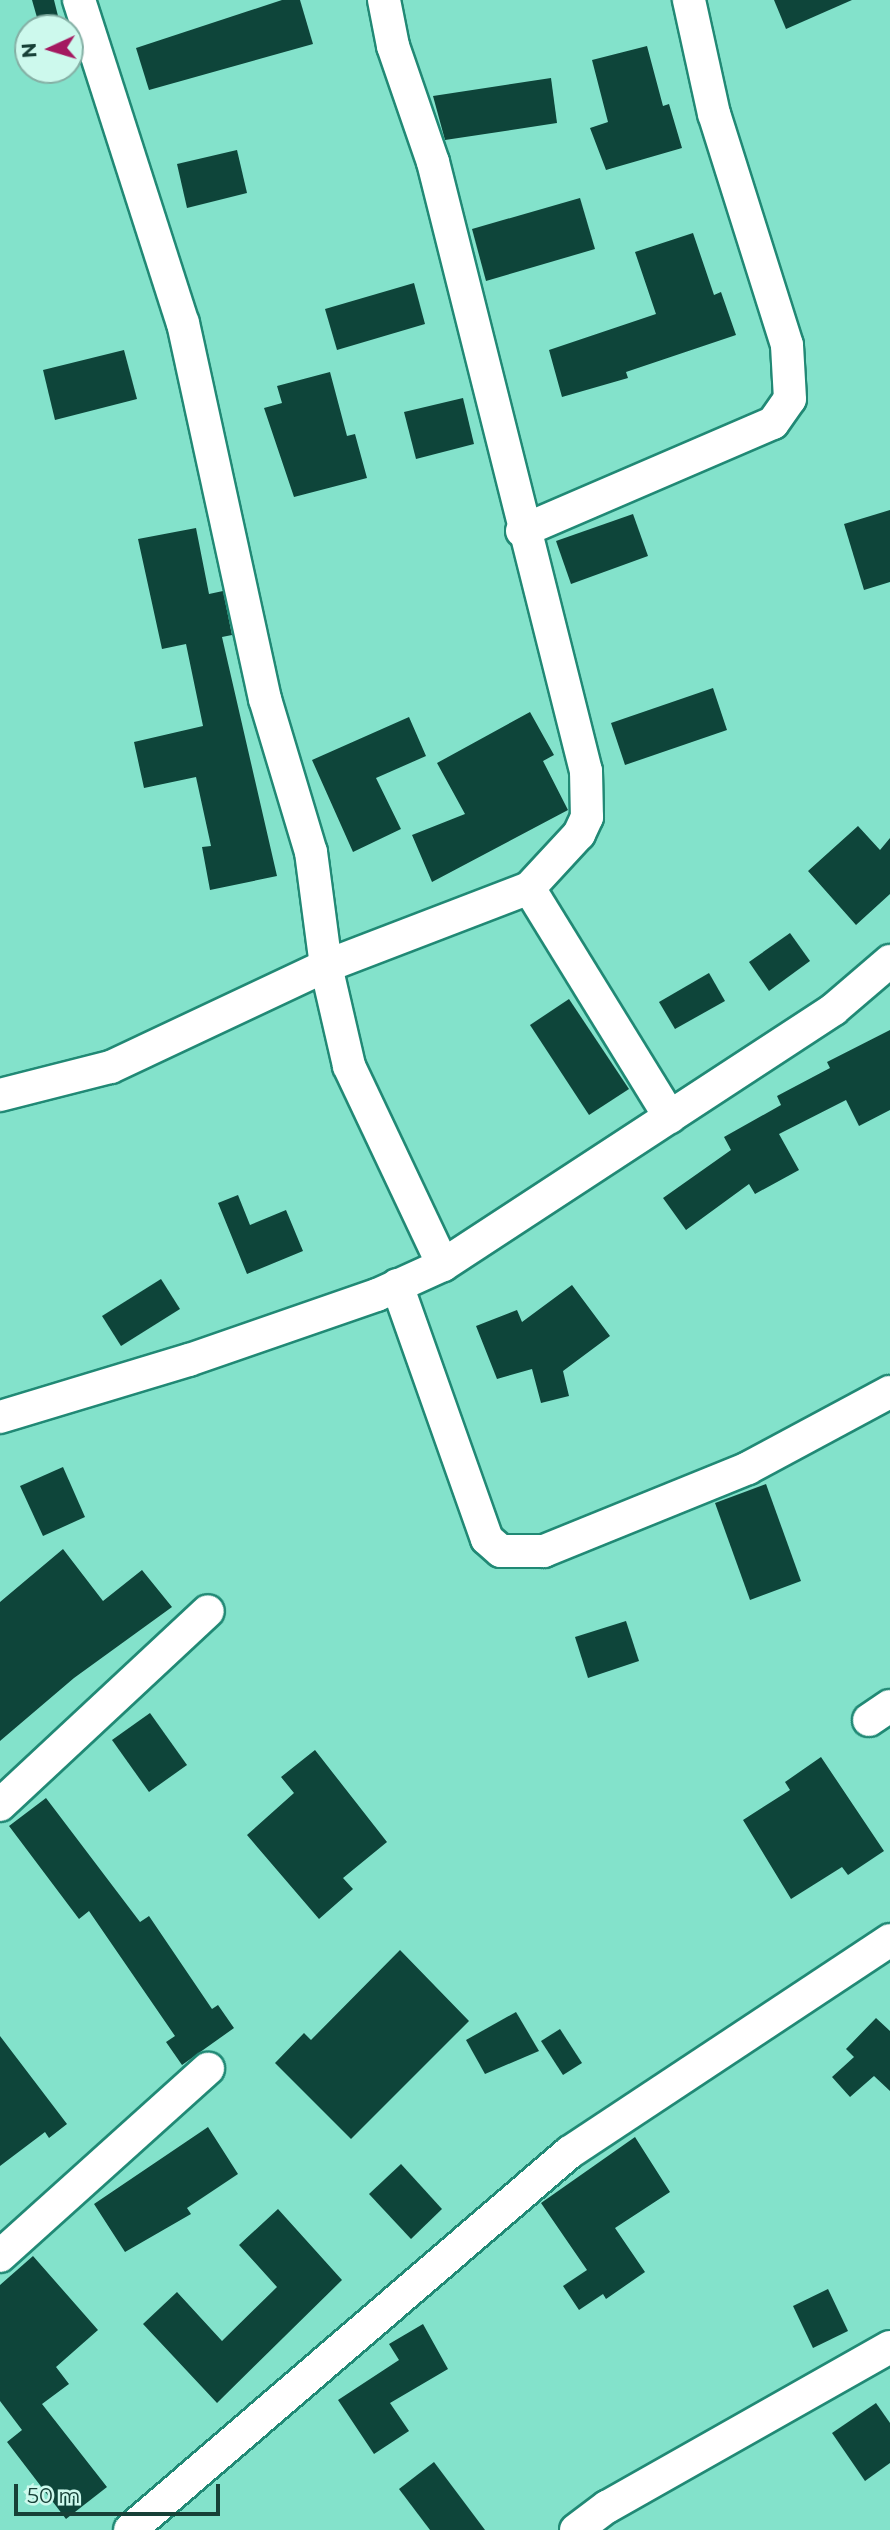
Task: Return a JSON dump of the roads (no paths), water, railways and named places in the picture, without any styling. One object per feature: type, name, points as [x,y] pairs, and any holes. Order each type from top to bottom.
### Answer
[{"type":"street","points":[[79,0],[183,323],[265,699],[311,852],[326,966],[349,1066],[443,1265]]},
{"type":"street","points":[[0,1095],[111,1067],[326,966],[529,888],[579,834],[587,817],[587,795],[433,162],[393,46],[384,0]]},
{"type":"street","points":[[522,531],[773,423],[790,399],[787,345],[714,114],[689,0]]},
{"type":"street","points":[[529,888],[670,1117]]},
{"type":"street","points":[[0,1417],[189,1360],[397,1285],[443,1265],[834,1009],[890,961]]},
{"type":"street","points":[[397,1285],[487,1539],[501,1551],[544,1551],[748,1468],[890,1392]]},
{"type":"street","points":[[0,1805],[208,1611]]},
{"type":"street","points":[[130,2530],[569,2152],[890,1941]]},
{"type":"street","points":[[0,2256],[208,2069]]},
{"type":"street","points":[[576,2530],[607,2507],[890,2347]]}]
